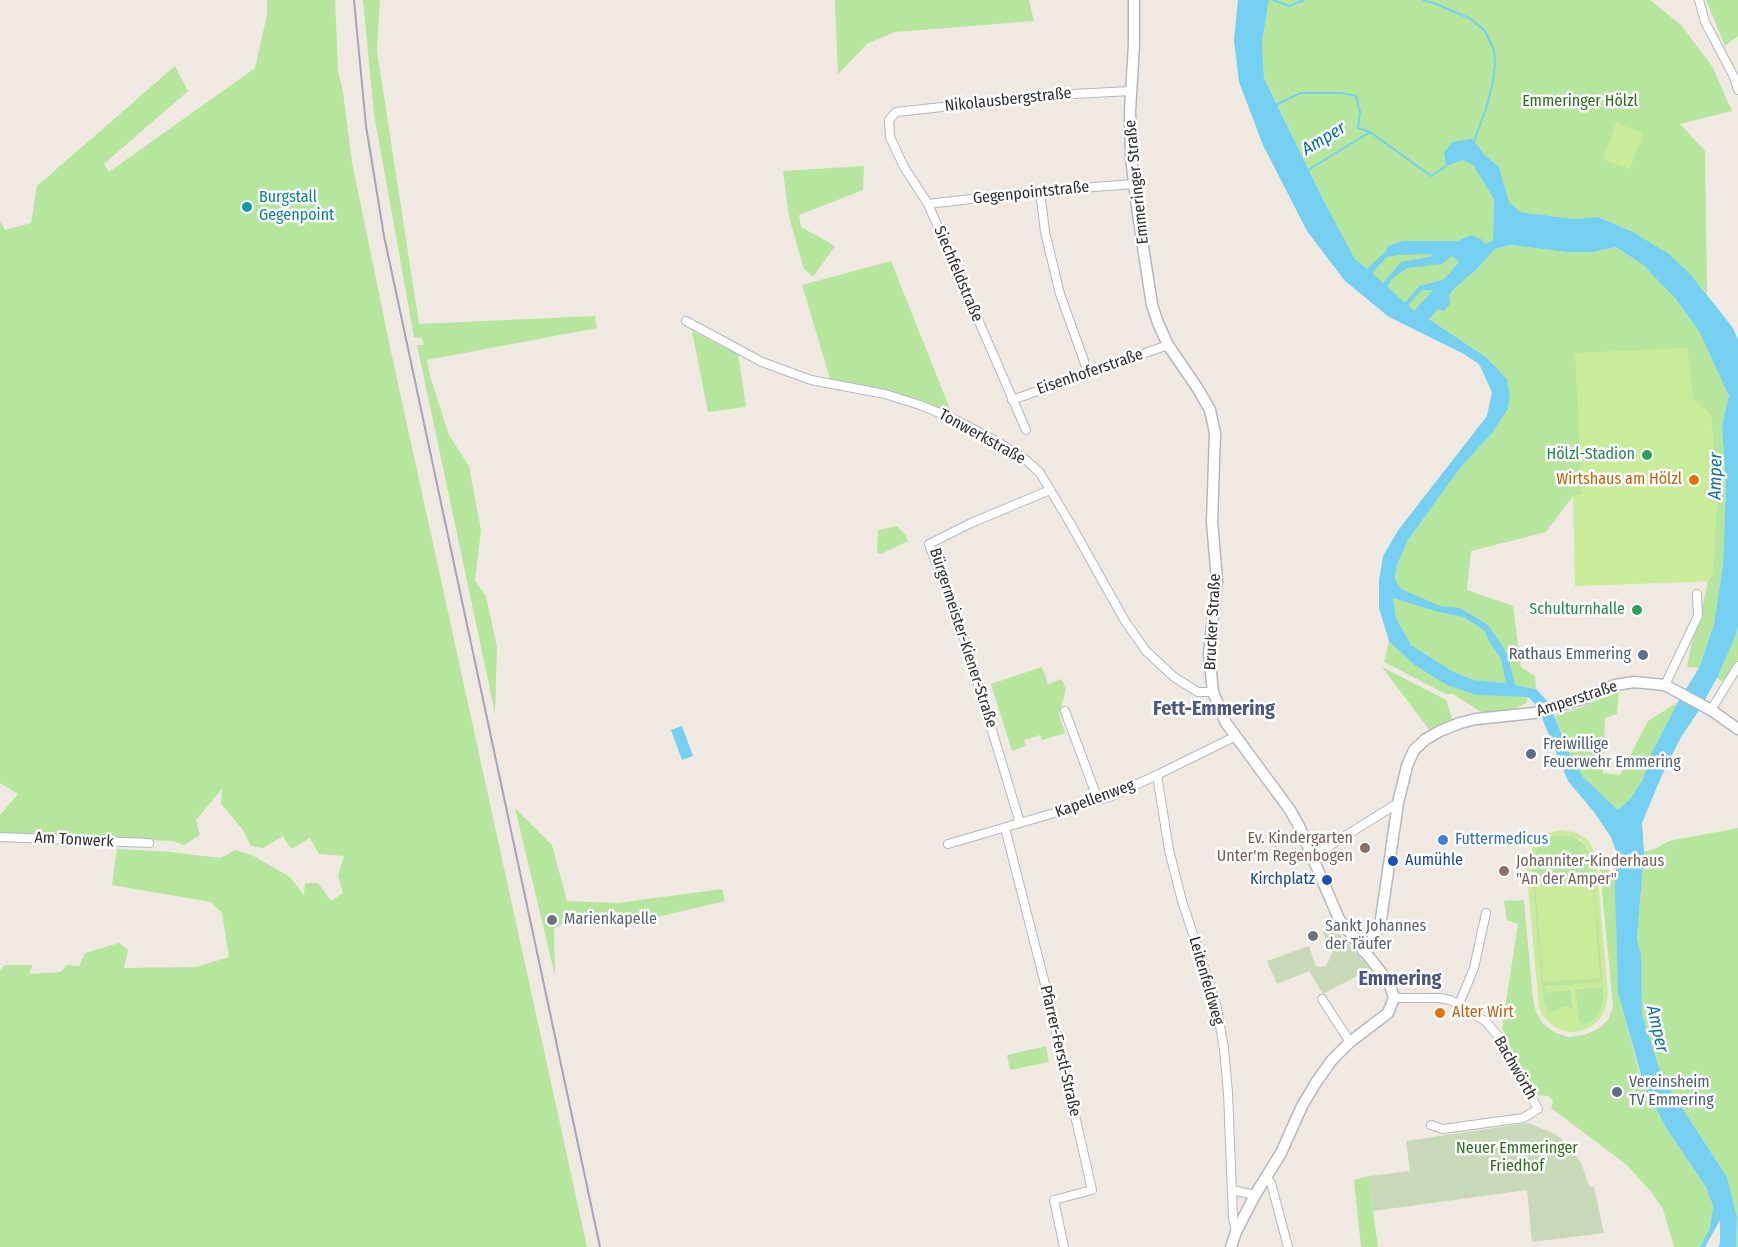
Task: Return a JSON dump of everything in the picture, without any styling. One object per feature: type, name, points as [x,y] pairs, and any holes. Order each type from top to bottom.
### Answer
[{"type":"street","name":"Emmeringer Straße","points":[[1134,0],[1129,131],[1134,184],[1152,305],[1168,345],[1176,357]]},
{"type":"street","points":[[1699,0],[1705,22],[1734,77],[1738,90]]},
{"type":"street","name":"Nikolausbergstraße","points":[[889,120],[896,112],[1053,95],[1131,91]]},
{"type":"street","name":"Siechfeldstraße","points":[[889,120],[890,137],[904,167],[928,204],[1026,430]]},
{"type":"street","name":"Gegenpointstraße","points":[[928,204],[1040,191],[1134,184]]},
{"type":"street","points":[[1040,191],[1045,232],[1060,294],[1088,372]]},
{"type":"street","name":"Tonwerkstraße","points":[[686,321],[762,362],[789,372],[829,385],[894,397],[920,405],[954,419],[1026,460],[1040,473],[1125,621],[1146,651],[1174,677],[1198,692],[1213,692]]},
{"type":"street","name":"Eisenhoferstraße","points":[[1012,400],[1168,345]]},
{"type":"street","name":"Brucker Straße","points":[[1176,357],[1207,404],[1215,433],[1212,522],[1217,580],[1209,654],[1213,692],[1234,737],[1290,810],[1303,834],[1330,901],[1346,929],[1363,951]]},
{"type":"street","name":"Bürgermeister-Kiener-Straße","points":[[1020,824],[965,641],[929,544],[971,523],[1050,490]]},
{"type":"street","points":[[1665,685],[1698,616],[1697,594]]},
{"type":"street","points":[[1707,707],[1738,666]]},
{"type":"street","name":"Amperstraße","points":[[1363,951],[1368,947],[1380,926],[1398,803],[1407,765],[1414,750],[1426,739],[1460,723],[1476,719],[1534,713],[1582,699],[1615,685],[1634,682],[1665,685],[1677,690],[1707,707],[1738,729]]},
{"type":"street","points":[[1065,711],[1098,800]]},
{"type":"street","name":"Kapellenweg","points":[[948,844],[1109,797],[1234,737]]},
{"type":"street","name":"Leitenfeldweg","points":[[1157,775],[1169,850],[1182,901],[1216,1003],[1223,1042],[1228,1093],[1233,1218],[1236,1232]]},
{"type":"street","points":[[1312,856],[1398,803]]},
{"type":"street","name":"Pfarrer-Ferstl-Straße","points":[[1005,828],[1042,972],[1092,1190],[1054,1200],[1064,1247]]},
{"type":"street","name":"Am Tonwerk","points":[[0,837],[149,843]]},
{"type":"street","points":[[1459,1004],[1474,968],[1486,913]]},
{"type":"street","points":[[1231,1247],[1255,1195],[1281,1153],[1302,1106],[1317,1081],[1350,1041],[1388,1013],[1394,998],[1390,985],[1363,951]]},
{"type":"street","name":"Bachwörth","points":[[1394,998],[1450,1000],[1485,1021],[1500,1038],[1538,1109],[1523,1118],[1443,1129],[1431,1125]]},
{"type":"street","points":[[1322,999],[1350,1041]]},
{"type":"street","points":[[1266,1177],[1271,1183],[1287,1247]]},
{"type":"street","points":[[1232,1190],[1255,1195]]},
{"type":"green space","points":[[267,0],[335,0],[338,71],[352,162],[390,347],[587,1247],[0,1247],[0,970],[5,965],[32,965],[30,974],[61,972],[67,965],[79,966],[85,953],[119,943],[128,950],[124,968],[196,967],[229,957],[222,913],[211,902],[112,885],[117,849],[221,858],[235,850],[252,855],[290,877],[304,895],[305,883],[318,883],[331,901],[343,893],[338,875],[344,856],[319,854],[310,838],[291,849],[283,836],[263,848],[251,846],[243,830],[221,804],[222,789],[196,820],[200,835],[184,845],[172,841],[0,834],[0,815],[18,794],[0,783],[0,221],[5,230],[31,223],[37,186],[175,66],[188,91],[104,164],[109,172],[255,68],[267,15]]},
{"type":"green space","points":[[363,0],[380,0],[377,51],[419,324],[595,316],[597,328],[427,360],[449,435],[469,466],[481,530],[475,581],[486,596],[497,647],[495,713],[417,345],[424,345],[422,338],[414,337],[374,114]]},
{"type":"green space","points":[[835,0],[1029,0],[1034,21],[895,32],[868,43],[838,74]]},
{"type":"green space","name":"Emmeringer Hölzl","points":[[1269,0],[1650,0],[1681,25],[1712,66],[1732,111],[1680,124],[1705,151],[1707,294],[1692,276],[1631,231],[1598,217],[1575,219],[1520,212],[1509,202],[1499,167],[1480,148],[1444,153],[1446,166],[1463,160],[1473,165],[1494,199],[1493,240],[1468,252],[1414,312],[1355,259],[1264,77],[1262,42]]},
{"type":"green space","points":[[1706,0],[1738,0],[1738,36],[1725,46]]},
{"type":"green space","points":[[1616,123],[1643,133],[1630,169],[1603,159]]},
{"type":"green space","points":[[864,166],[863,190],[799,215],[801,227],[835,246],[813,277],[804,269],[789,217],[783,171]]},
{"type":"green space","points":[[1510,245],[1567,252],[1593,252],[1616,247],[1643,265],[1675,298],[1699,331],[1718,371],[1729,396],[1722,425],[1726,487],[1723,565],[1714,624],[1699,668],[1687,667],[1708,581],[1712,576],[1717,497],[1711,415],[1582,496],[1573,496],[1546,532],[1471,551],[1467,590],[1513,606],[1521,667],[1535,676],[1536,689],[1474,680],[1452,671],[1411,645],[1396,618],[1393,598],[1397,565],[1408,540],[1460,468],[1492,433],[1508,409],[1510,394],[1507,379],[1487,358],[1429,319],[1456,287],[1495,249]]},
{"type":"green space","points":[[891,261],[952,414],[921,400],[886,391],[831,382],[802,285]]},
{"type":"green space","points":[[692,331],[738,354],[746,407],[708,412]]},
{"type":"green space","name":"Hölzl-Stadion","points":[[1687,348],[1693,399],[1711,415],[1717,497],[1712,576],[1708,581],[1575,586],[1573,495],[1582,495],[1575,353]]},
{"type":"green space","points":[[897,526],[908,541],[881,554],[877,552],[878,530]]},
{"type":"green space","points":[[1738,625],[1738,660],[1724,683],[1717,678],[1736,635]]},
{"type":"green space","points":[[1389,641],[1413,664],[1528,697],[1527,702],[1508,713],[1486,715],[1453,694],[1446,694],[1384,662]]},
{"type":"green space","points":[[1042,667],[1048,684],[1062,679],[1066,690],[1059,714],[1065,733],[1042,740],[1040,735],[1024,740],[1026,746],[1012,751],[991,684]]},
{"type":"green space","points":[[1382,667],[1446,700],[1453,721],[1431,732]]},
{"type":"green space","points":[[1619,690],[1617,714],[1605,718],[1603,773],[1620,775],[1648,721],[1678,702],[1652,752],[1642,781],[1630,799],[1618,810],[1583,777],[1569,752],[1555,716],[1582,707]]},
{"type":"green space","points":[[515,808],[552,845],[567,901],[618,903],[722,889],[725,901],[623,925],[568,920],[554,929],[555,976]]},
{"type":"green space","points":[[1738,828],[1738,1247],[1736,1247],[1737,1217],[1727,1177],[1662,1077],[1642,1014],[1641,954],[1637,939],[1644,852],[1669,841]]},
{"type":"green space","points":[[1561,830],[1574,832],[1590,843],[1596,856],[1608,994],[1606,1007],[1600,1019],[1589,1028],[1576,1032],[1556,1028],[1545,1019],[1539,1007],[1526,866],[1537,840],[1548,833]],"holes":[[[1555,835],[1568,835],[1580,839],[1588,848],[1592,859],[1603,982],[1545,986],[1546,993],[1572,990],[1573,1009],[1565,1006],[1548,1014],[1543,999],[1531,866],[1536,849]],[[1603,987],[1603,1004],[1598,1015],[1591,1022],[1582,1026],[1578,1019],[1576,989]]]},
{"type":"green space","points":[[1555,835],[1574,836],[1584,844],[1593,862],[1603,983],[1555,986],[1555,991],[1571,989],[1573,1009],[1565,1006],[1548,1015],[1543,999],[1531,866],[1536,849]]},
{"type":"green space","points":[[1600,869],[1615,871],[1618,993],[1642,1082],[1666,1128],[1706,1187],[1713,1206],[1710,1228],[1700,1247],[1674,1247],[1663,1209],[1627,1165],[1551,1108],[1553,1101],[1549,1096],[1536,1095],[1502,1028],[1518,924],[1507,920],[1504,901],[1524,900],[1533,999],[1542,1023],[1554,1032],[1568,1037],[1584,1035],[1598,1029],[1608,1020],[1613,1007]]},
{"type":"green space","points":[[1593,877],[1600,978],[1543,982],[1535,882]]},
{"type":"green space","points":[[1333,926],[1370,969],[1323,994],[1309,971],[1277,984],[1267,961],[1309,946],[1315,965],[1326,966],[1333,952],[1331,946],[1327,945],[1323,931]]},
{"type":"green space","points":[[1603,987],[1603,1004],[1598,1015],[1591,1022],[1582,1026],[1578,1019],[1575,989]]},
{"type":"green space","points":[[1046,1046],[1049,1062],[1010,1070],[1007,1055]]},
{"type":"green space","name":"Neuer Emmeringer Friedhof","points":[[1528,1123],[1555,1134],[1569,1145],[1582,1165],[1589,1186],[1594,1187],[1604,1233],[1532,1242],[1527,1190],[1373,1211],[1370,1176],[1410,1171],[1406,1141]]},
{"type":"green space","points":[[1370,1176],[1378,1247],[1361,1247],[1354,1180]]},
{"type":"water","points":[[1238,0],[1269,0],[1262,42],[1264,78],[1355,259],[1367,269],[1385,252],[1388,246],[1403,241],[1458,241],[1471,235],[1481,239],[1485,244],[1493,240],[1494,199],[1473,165],[1463,160],[1446,166],[1444,153],[1452,142],[1472,139],[1499,167],[1509,202],[1520,212],[1575,219],[1598,217],[1631,231],[1669,254],[1692,276],[1733,328],[1738,340],[1738,625],[1736,635],[1717,678],[1681,737],[1642,823],[1644,852],[1637,939],[1641,954],[1642,1014],[1662,1077],[1727,1177],[1737,1217],[1736,1247],[1718,1247],[1720,1220],[1705,1247],[1700,1247],[1710,1228],[1713,1206],[1706,1187],[1666,1128],[1645,1089],[1618,993],[1616,851],[1611,837],[1568,781],[1537,706],[1528,697],[1477,695],[1447,685],[1413,664],[1389,641],[1379,608],[1379,580],[1383,556],[1399,529],[1487,416],[1492,392],[1479,364],[1462,353],[1389,317],[1345,281],[1307,231],[1263,145],[1239,82],[1234,40]],"holes":[[[1510,245],[1567,252],[1593,252],[1616,247],[1643,265],[1675,298],[1699,331],[1729,396],[1722,425],[1726,487],[1723,565],[1714,624],[1699,668],[1652,752],[1642,781],[1630,799],[1618,810],[1583,777],[1569,752],[1549,703],[1536,689],[1515,685],[1508,657],[1488,625],[1460,608],[1440,606],[1401,589],[1395,579],[1397,565],[1408,540],[1460,468],[1492,433],[1508,409],[1510,394],[1507,379],[1487,358],[1429,319],[1438,309],[1444,311],[1450,304],[1449,295],[1495,249]],[[1432,254],[1430,257],[1401,262],[1383,283],[1372,273],[1387,257]],[[1452,256],[1459,262],[1443,280],[1419,286],[1405,303],[1387,286],[1393,278],[1407,268],[1442,264]],[[1422,290],[1433,290],[1414,311],[1408,305]],[[1393,598],[1464,617],[1484,630],[1501,659],[1506,683],[1474,680],[1452,671],[1411,645],[1396,618]]]},
{"type":"water","points":[[682,726],[693,756],[682,760],[671,730]]},
{"type":"waterway","points":[[1273,0],[1289,6],[1304,0]]},
{"type":"waterway","points":[[1423,0],[1471,19],[1485,31],[1494,50],[1493,82],[1473,144]]},
{"type":"waterway","points":[[1275,105],[1301,93],[1342,93],[1356,96],[1360,112],[1358,128],[1370,132],[1431,176],[1446,166]]},
{"type":"waterway","name":"Amper","points":[[1308,170],[1370,132]]},
{"type":"railway","points":[[354,0],[366,126],[384,236],[600,1247]]},
{"type":"place","name":"Burgstall Gegenpoint","points":[[247,207]]},
{"type":"place","name":"Hölzl-Stadion","points":[[1647,455]]},
{"type":"place","name":"Wirtshaus am Hölzl","points":[[1694,480]]},
{"type":"place","name":"Schulturnhalle","points":[[1637,610]]},
{"type":"place","name":"Rathaus Emmering","points":[[1643,655]]},
{"type":"place","name":"Freiwillige Feuerwehr Emmering","points":[[1531,754]]},
{"type":"place","name":"Futtermedicus","points":[[1443,840]]},
{"type":"place","name":"Ev. Kindergarten Unter'm Regenbogen","points":[[1365,848]]},
{"type":"place","name":"Aumühle","points":[[1393,861]]},
{"type":"place","name":"Johanniter-Kinderhaus \"An der Amper\"","points":[[1504,871]]},
{"type":"place","name":"Kirchplatz","points":[[1327,880]]},
{"type":"place","name":"Marienkapelle","points":[[552,920]]},
{"type":"place","name":"Sankt Johannes der Täufer","points":[[1313,936]]},
{"type":"place","name":"Alter Wirt","points":[[1440,1013]]},
{"type":"place","name":"Vereinsheim TV Emmering","points":[[1617,1092]]},
{"type":"district","name":"Fett-Emmering","points":[[1214,709]]},
{"type":"district","name":"Emmering","points":[[1400,979]]}]
